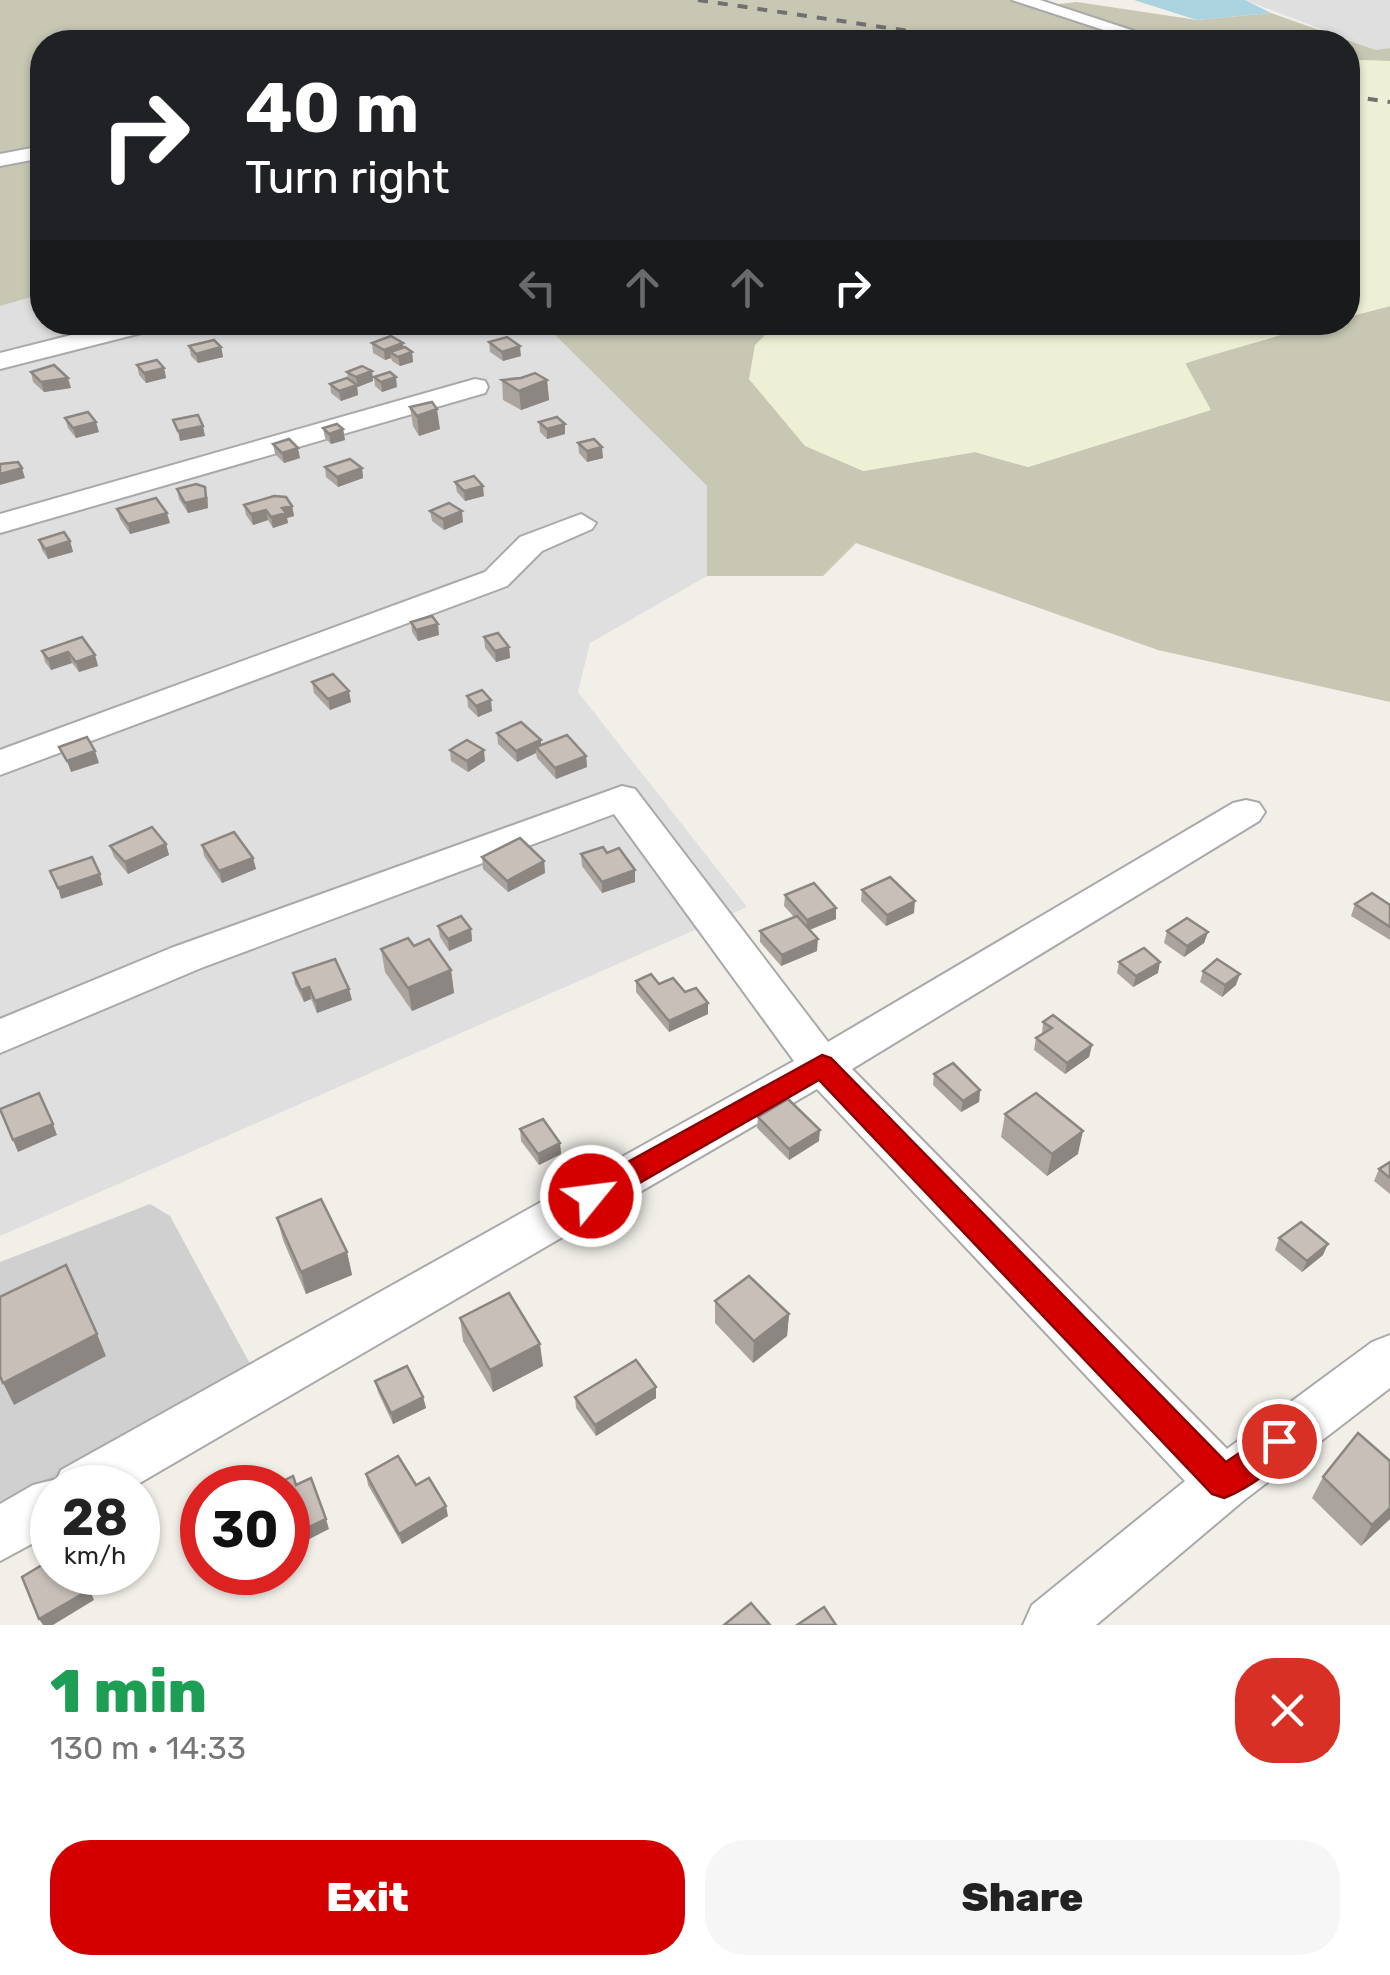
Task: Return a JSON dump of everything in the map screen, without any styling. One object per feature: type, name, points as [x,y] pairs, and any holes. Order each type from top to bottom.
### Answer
[{"type":"street","points":[[1021,0],[1121,30]]},
{"type":"street","points":[[0,160],[30,154]]},
{"type":"street","points":[[0,361],[104,335]]},
{"type":"street","points":[[0,524],[475,386]]},
{"type":"street","points":[[0,762],[496,579],[532,544],[581,523]]},
{"type":"street","points":[[0,1037],[186,958],[622,798],[822,1066],[1224,1483]]},
{"type":"street","points":[[120,1465],[822,1066],[1246,812]]},
{"type":"street","points":[[1052,1625],[1224,1483],[1390,1358]]},
{"type":"street","points":[[0,1534],[30,1517]]},
{"type":"shaded area","points":[[0,0],[1021,0],[1040,6],[1077,2],[1197,20],[1271,13],[1319,30],[30,30],[30,297],[0,306]]},
{"type":"shaded area","points":[[1245,0],[1390,0],[1390,48],[1376,50],[1360,44],[1360,30],[1324,30]]},
{"type":"shaded area","points":[[1360,44],[1376,50],[1390,48],[1390,61],[1360,60]]},
{"type":"shaded area","points":[[1360,60],[1390,61],[1390,306],[1360,314]]},
{"type":"shaded area","points":[[30,297],[30,335],[555,335],[707,486],[707,576],[590,643],[578,692],[747,907],[0,1236],[0,306]]},
{"type":"shaded area","points":[[1390,306],[1390,702],[1158,650],[856,543],[823,576],[707,576],[707,486],[555,335],[790,335],[749,379],[778,411],[863,471],[975,452],[1028,467],[1210,410],[1184,364],[1272,335],[1360,335],[1360,314]]},
{"type":"shaded area","points":[[765,335],[1282,335],[1185,363],[1211,410],[1028,467],[975,452],[863,471],[805,446],[749,379],[755,345]]},
{"type":"shaded area","points":[[150,1204],[170,1216],[261,1384],[98,1465],[30,1465],[30,1516],[0,1533],[0,1262]]},
{"type":"water","points":[[1134,0],[1245,0],[1271,13],[1197,20]]},
{"type":"building","points":[[391,336],[403,343],[384,350],[372,343]]},
{"type":"building","points":[[507,337],[520,346],[502,352],[489,342]]},
{"type":"building","points":[[214,340],[221,347],[196,354],[189,346]]},
{"type":"building","points":[[405,347],[412,352],[398,357],[390,352]]},
{"type":"building","points":[[157,360],[164,368],[144,373],[137,365]]},
{"type":"building","points":[[54,365],[68,378],[41,382],[31,372]]},
{"type":"building","points":[[362,366],[372,371],[356,377],[347,372]]},
{"type":"building","points":[[390,372],[396,377],[381,382],[374,377]]},
{"type":"building","points":[[535,373],[547,380],[519,391],[502,380],[521,378]]},
{"type":"building","points":[[347,378],[357,385],[339,391],[330,384]]},
{"type":"building","points":[[432,402],[437,409],[417,416],[410,407]]},
{"type":"building","points":[[88,412],[96,422],[73,428],[65,418]]},
{"type":"building","points":[[198,415],[203,426],[178,431],[173,420]]},
{"type":"building","points":[[557,417],[565,424],[547,429],[539,422]]},
{"type":"building","points":[[337,424],[343,429],[329,434],[323,428]]},
{"type":"building","points":[[289,439],[298,448],[282,453],[273,444]]},
{"type":"building","points":[[594,439],[602,447],[587,451],[578,443]]},
{"type":"building","points":[[350,459],[362,468],[337,477],[325,467]]},
{"type":"building","points":[[18,462],[22,468],[0,474],[0,464]]},
{"type":"building","points":[[474,476],[483,486],[464,491],[455,482]]},
{"type":"building","points":[[196,484],[205,487],[206,498],[185,503],[177,489]]},
{"type":"building","points":[[274,496],[286,497],[292,506],[282,508],[286,513],[271,517],[266,510],[251,514],[244,505]]},
{"type":"building","points":[[156,498],[167,513],[128,524],[117,509]]},
{"type":"building","points":[[449,503],[462,511],[443,519],[430,511]]},
{"type":"building","points":[[64,532],[70,541],[45,549],[39,540]]},
{"type":"building","points":[[432,616],[438,624],[416,630],[411,622]]},
{"type":"building","points":[[498,633],[509,647],[495,651],[484,637]]},
{"type":"building","points":[[82,637],[95,655],[76,662],[68,652],[48,659],[42,651]]},
{"type":"building","points":[[333,674],[349,691],[328,699],[312,682]]},
{"type":"building","points":[[482,690],[491,700],[476,706],[467,696]]},
{"type":"building","points":[[521,722],[541,740],[516,751],[497,733]]},
{"type":"building","points":[[567,735],[586,756],[555,768],[536,747]]},
{"type":"building","points":[[87,737],[95,751],[67,761],[59,747]]},
{"type":"building","points":[[467,740],[484,750],[467,761],[450,750]]},
{"type":"building","points":[[152,827],[166,844],[125,862],[110,846]]},
{"type":"building","points":[[234,832],[253,858],[219,871],[202,845]]},
{"type":"building","points":[[520,838],[544,861],[507,881],[482,857]]},
{"type":"building","points":[[603,847],[607,853],[619,848],[635,870],[602,882],[581,854]]},
{"type":"building","points":[[92,857],[100,874],[58,888],[50,871]]},
{"type":"building","points":[[890,877],[915,901],[887,915],[862,890]]},
{"type":"building","points":[[814,883],[836,908],[807,920],[785,895]]},
{"type":"building","points":[[1372,893],[1390,905],[1390,927],[1355,904]]},
{"type":"building","points":[[461,916],[471,929],[448,939],[438,926]]},
{"type":"building","points":[[797,916],[818,939],[782,955],[760,931]]},
{"type":"building","points":[[1187,918],[1208,932],[1187,946],[1167,931]]},
{"type":"building","points":[[408,938],[414,946],[429,939],[451,970],[408,988],[381,949]]},
{"type":"building","points":[[1144,948],[1160,962],[1136,976],[1119,962]]},
{"type":"building","points":[[335,959],[349,989],[315,1001],[309,987],[301,990],[293,973]]},
{"type":"building","points":[[1217,959],[1240,974],[1225,985],[1203,971]]},
{"type":"building","points":[[651,974],[659,984],[673,978],[685,992],[696,988],[708,1003],[669,1021],[636,981]]},
{"type":"building","points":[[1053,1015],[1092,1045],[1067,1063],[1036,1038],[1052,1028],[1043,1022]]},
{"type":"building","points":[[953,1063],[980,1090],[963,1101],[934,1074]]},
{"type":"building","points":[[39,1093],[53,1124],[13,1140],[0,1109]]},
{"type":"building","points":[[1036,1093],[1083,1131],[1052,1154],[1005,1114]]},
{"type":"building","points":[[788,1099],[820,1130],[789,1149],[758,1117]]},
{"type":"building","points":[[543,1119],[560,1143],[538,1154],[520,1129]]},
{"type":"building","points":[[1390,1162],[1390,1178],[1379,1169]]},
{"type":"building","points":[[321,1199],[347,1252],[301,1272],[277,1218]]},
{"type":"building","points":[[1301,1222],[1328,1244],[1307,1261],[1279,1238]]},
{"type":"building","points":[[66,1265],[97,1334],[3,1383],[0,1297]]},
{"type":"building","points":[[749,1276],[789,1314],[754,1341],[715,1301]]},
{"type":"building","points":[[509,1293],[540,1344],[490,1370],[460,1318]]},
{"type":"building","points":[[636,1360],[656,1387],[595,1425],[575,1397]]},
{"type":"building","points":[[407,1366],[423,1397],[391,1413],[375,1381]]},
{"type":"building","points":[[1358,1433],[1390,1461],[1390,1508],[1372,1525],[1323,1477]]},
{"type":"building","points":[[398,1456],[416,1485],[429,1478],[446,1506],[399,1534],[366,1474]]},
{"type":"building","points":[[311,1478],[326,1519],[310,1527]]},
{"type":"building","points":[[30,1572],[30,1595],[80,1595],[39,1619],[22,1577]]},
{"type":"building","points":[[751,1603],[770,1625],[724,1625]]},
{"type":"building","points":[[824,1607],[836,1625],[797,1625]]},
{"type":"railway","points":[[698,0],[902,30]]},
{"type":"railway","points":[[1360,98],[1390,102]]},
{"type":"route","points":[[591,1196],[822,1066],[1224,1483],[1279,1441]]}]
